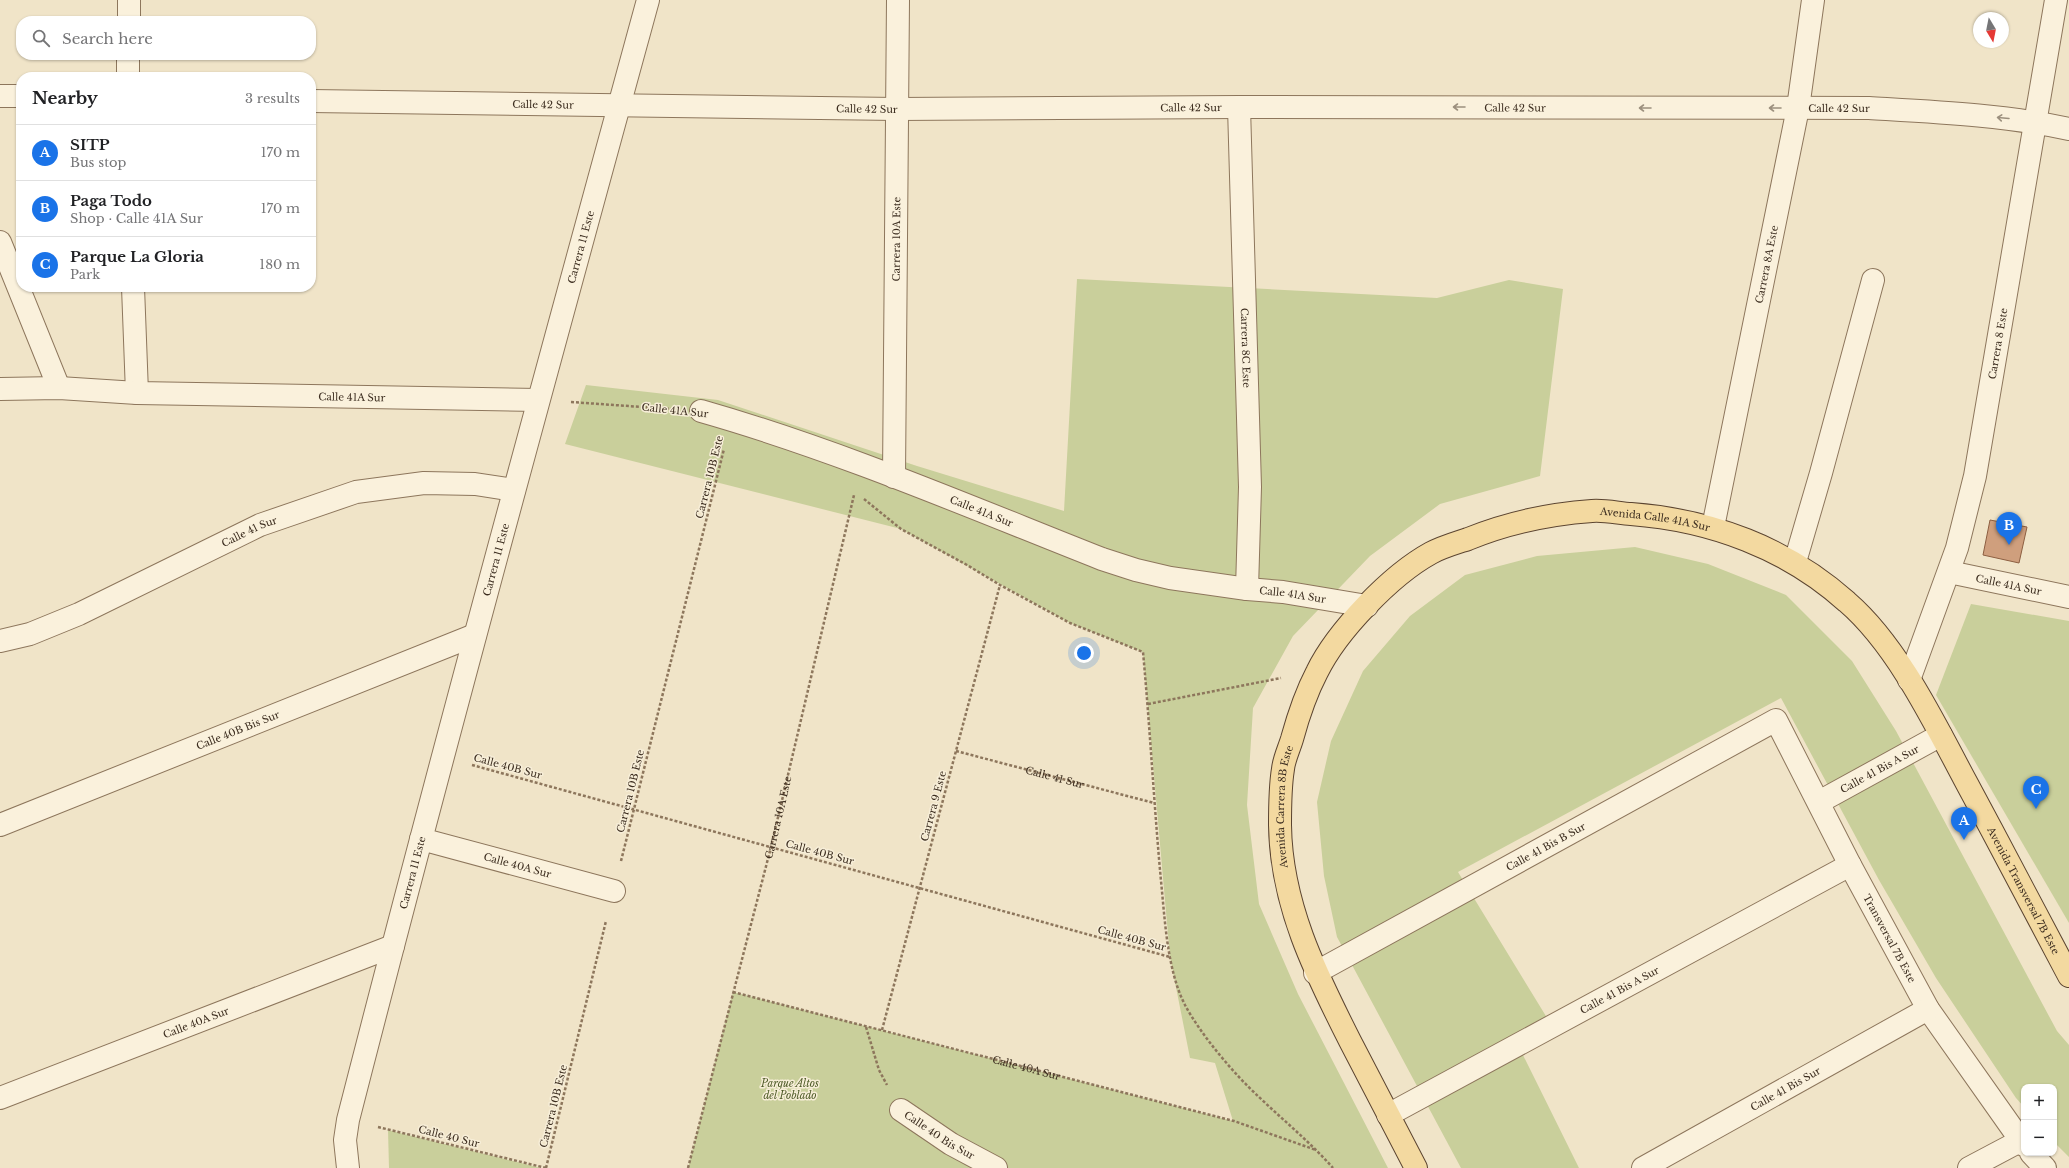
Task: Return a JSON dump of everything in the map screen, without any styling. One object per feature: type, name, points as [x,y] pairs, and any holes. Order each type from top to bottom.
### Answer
[{"type":"main road","name":"Avenida Calle 41A Sur","points":[[1367,606],[1395,579],[1432,553],[1488,531],[1533,519],[1595,511],[1657,516],[1713,527],[1754,542],[1795,562],[1852,605],[1881,639],[1908,680]]},
{"type":"main road","name":"Avenida Carrera 8B Este","points":[[1367,606],[1339,638],[1317,670],[1298,719],[1283,768],[1280,825],[1283,875],[1298,930],[1315,973],[1416,1168]]},
{"type":"main road","name":"Avenida Transversal 7B Este","points":[[1908,680],[1941,735],[2069,976]]},
{"type":"street","points":[[129,0],[129,16]]},
{"type":"street","name":"Carrera 11 Este","points":[[348,1168],[345,1140],[348,1120],[538,400],[648,0]]},
{"type":"street","name":"Carrera 10A Este","points":[[894,477],[898,0]]},
{"type":"street","name":"Carrera 8A Este","points":[[1713,527],[1798,108],[1813,0]]},
{"type":"street","name":"Carrera 8 Este","points":[[1908,680],[1949,572],[1964,524],[1976,476],[2056,0]]},
{"type":"street","points":[[128,60],[128,72]]},
{"type":"street","points":[[0,96],[16,96]]},
{"type":"street","name":"Calle 42 Sur","points":[[316,101],[897,109],[1239,107],[1869,108],[1909,110],[2036,122],[2069,129]]},
{"type":"street","name":"Carrera 8C Este","points":[[1239,107],[1250,487],[1247,589]]},
{"type":"street","points":[[0,242],[16,282]]},
{"type":"street","points":[[1795,562],[1821,473],[1873,280]]},
{"type":"street","points":[[20,292],[59,388]]},
{"type":"street","points":[[133,292],[137,393]]},
{"type":"street","name":"Calle 41A Sur","points":[[0,389],[59,388],[137,393],[538,400]]},
{"type":"street","name":"Calle 41A Sur","points":[[702,411],[732,420],[894,477],[1102,559],[1136,570],[1170,578],[1247,589],[1283,592],[1367,606]]},
{"type":"street","name":"Calle 41 Sur","points":[[0,642],[30,634],[79,614],[260,525],[356,492],[424,483],[475,484],[514,490]]},
{"type":"street","name":"Calle 41A Sur","points":[[1949,572],[2069,597]]},
{"type":"street","name":"Calle 40B Bis Sur","points":[[0,825],[475,636]]},
{"type":"street","name":"Calle 41 Bis B Sur","points":[[1315,973],[1776,720]]},
{"type":"street","name":"Transversal 7B Este","points":[[1776,720],[1850,865],[1928,1009],[2021,1140]]},
{"type":"street","name":"Calle 41 Bis A Sur","points":[[1819,802],[1941,735]]},
{"type":"street","name":"Calle 40A Sur","points":[[421,839],[614,891]]},
{"type":"street","name":"Calle 41 Bis A Sur","points":[[1388,1115],[1850,865]]},
{"type":"street","name":"Calle 40A Sur","points":[[0,1098],[393,946]]},
{"type":"street","name":"Calle 41 Bis Sur","points":[[1643,1168],[1928,1009]]},
{"type":"street","name":"Calle 40 Bis Sur","points":[[901,1110],[951,1144],[996,1168]]},
{"type":"street","points":[[1969,1168],[2021,1148]]},
{"type":"street","name":"Transversal 7B Este","points":[[2034,1156],[2045,1168]]},
{"type":"path","name":"Calle 41A Sur","points":[[538,400],[702,411]]},
{"type":"path","name":"Carrera 10B Este","points":[[547,1168],[633,809],[732,420]]},
{"type":"path","name":"Carrera 10A Este","points":[[688,1168],[771,847],[854,491],[901,529],[1000,585]]},
{"type":"path","points":[[1000,585],[1070,623],[1144,652],[1154,803],[1170,957],[1185,1005],[1210,1041],[1257,1096],[1318,1151],[1333,1168]]},
{"type":"path","name":"Carrera 9 Este","points":[[882,1030],[1000,585]]},
{"type":"path","points":[[1148,704],[1317,670]]},
{"type":"path","name":"Calle 41 Sur","points":[[956,751],[1154,803]]},
{"type":"path","name":"Calle 40B Sur","points":[[443,756],[1170,957]]},
{"type":"path","name":"Calle 40A Sur","points":[[733,992],[1234,1121],[1318,1151]]},
{"type":"path","name":"Calle 40 Bis Sur","points":[[866,1026],[879,1070],[901,1110]]},
{"type":"path","name":"Calle 40 Sur","points":[[348,1120],[547,1168]]},
{"type":"green space","name":"Parque Altos del Poblado","points":[[1077,279],[1437,298],[1509,280],[1563,289],[1540,476],[1440,504],[1370,556],[1293,636],[1253,708],[1247,805],[1259,904],[1298,994],[1388,1168],[688,1168],[733,992],[1233,1121],[1215,1063],[1190,1058],[1170,957],[1143,652],[1070,623],[901,529],[565,444],[586,385],[718,400],[917,466],[1064,511]]},
{"type":"green space","points":[[1635,547],[1708,564],[1786,595],[1852,661],[1896,731],[2057,1031],[2069,1045],[2069,1157],[2057,1145],[2057,1084],[2021,1084],[2021,1104],[2016,1098],[1936,978],[1879,880],[1781,698],[1458,872],[1552,1026],[1518,1045],[1579,1168],[1461,1168],[1337,937],[1324,876],[1317,802],[1331,741],[1363,671],[1410,616],[1465,575],[1537,556]]},
{"type":"green space","points":[[1971,604],[2069,621],[2069,923],[1936,695]]},
{"type":"green space","points":[[388,1130],[541,1168],[389,1168]]},
{"type":"building","points":[[1990,520],[2027,527],[2019,563],[1983,555]]},
{"type":"place","name":"Paga Todo","points":[[2009,545]]},
{"type":"place","name":"Parque La Gloria","points":[[2036,809]]},
{"type":"place","name":"SITP","points":[[1964,840]]}]
